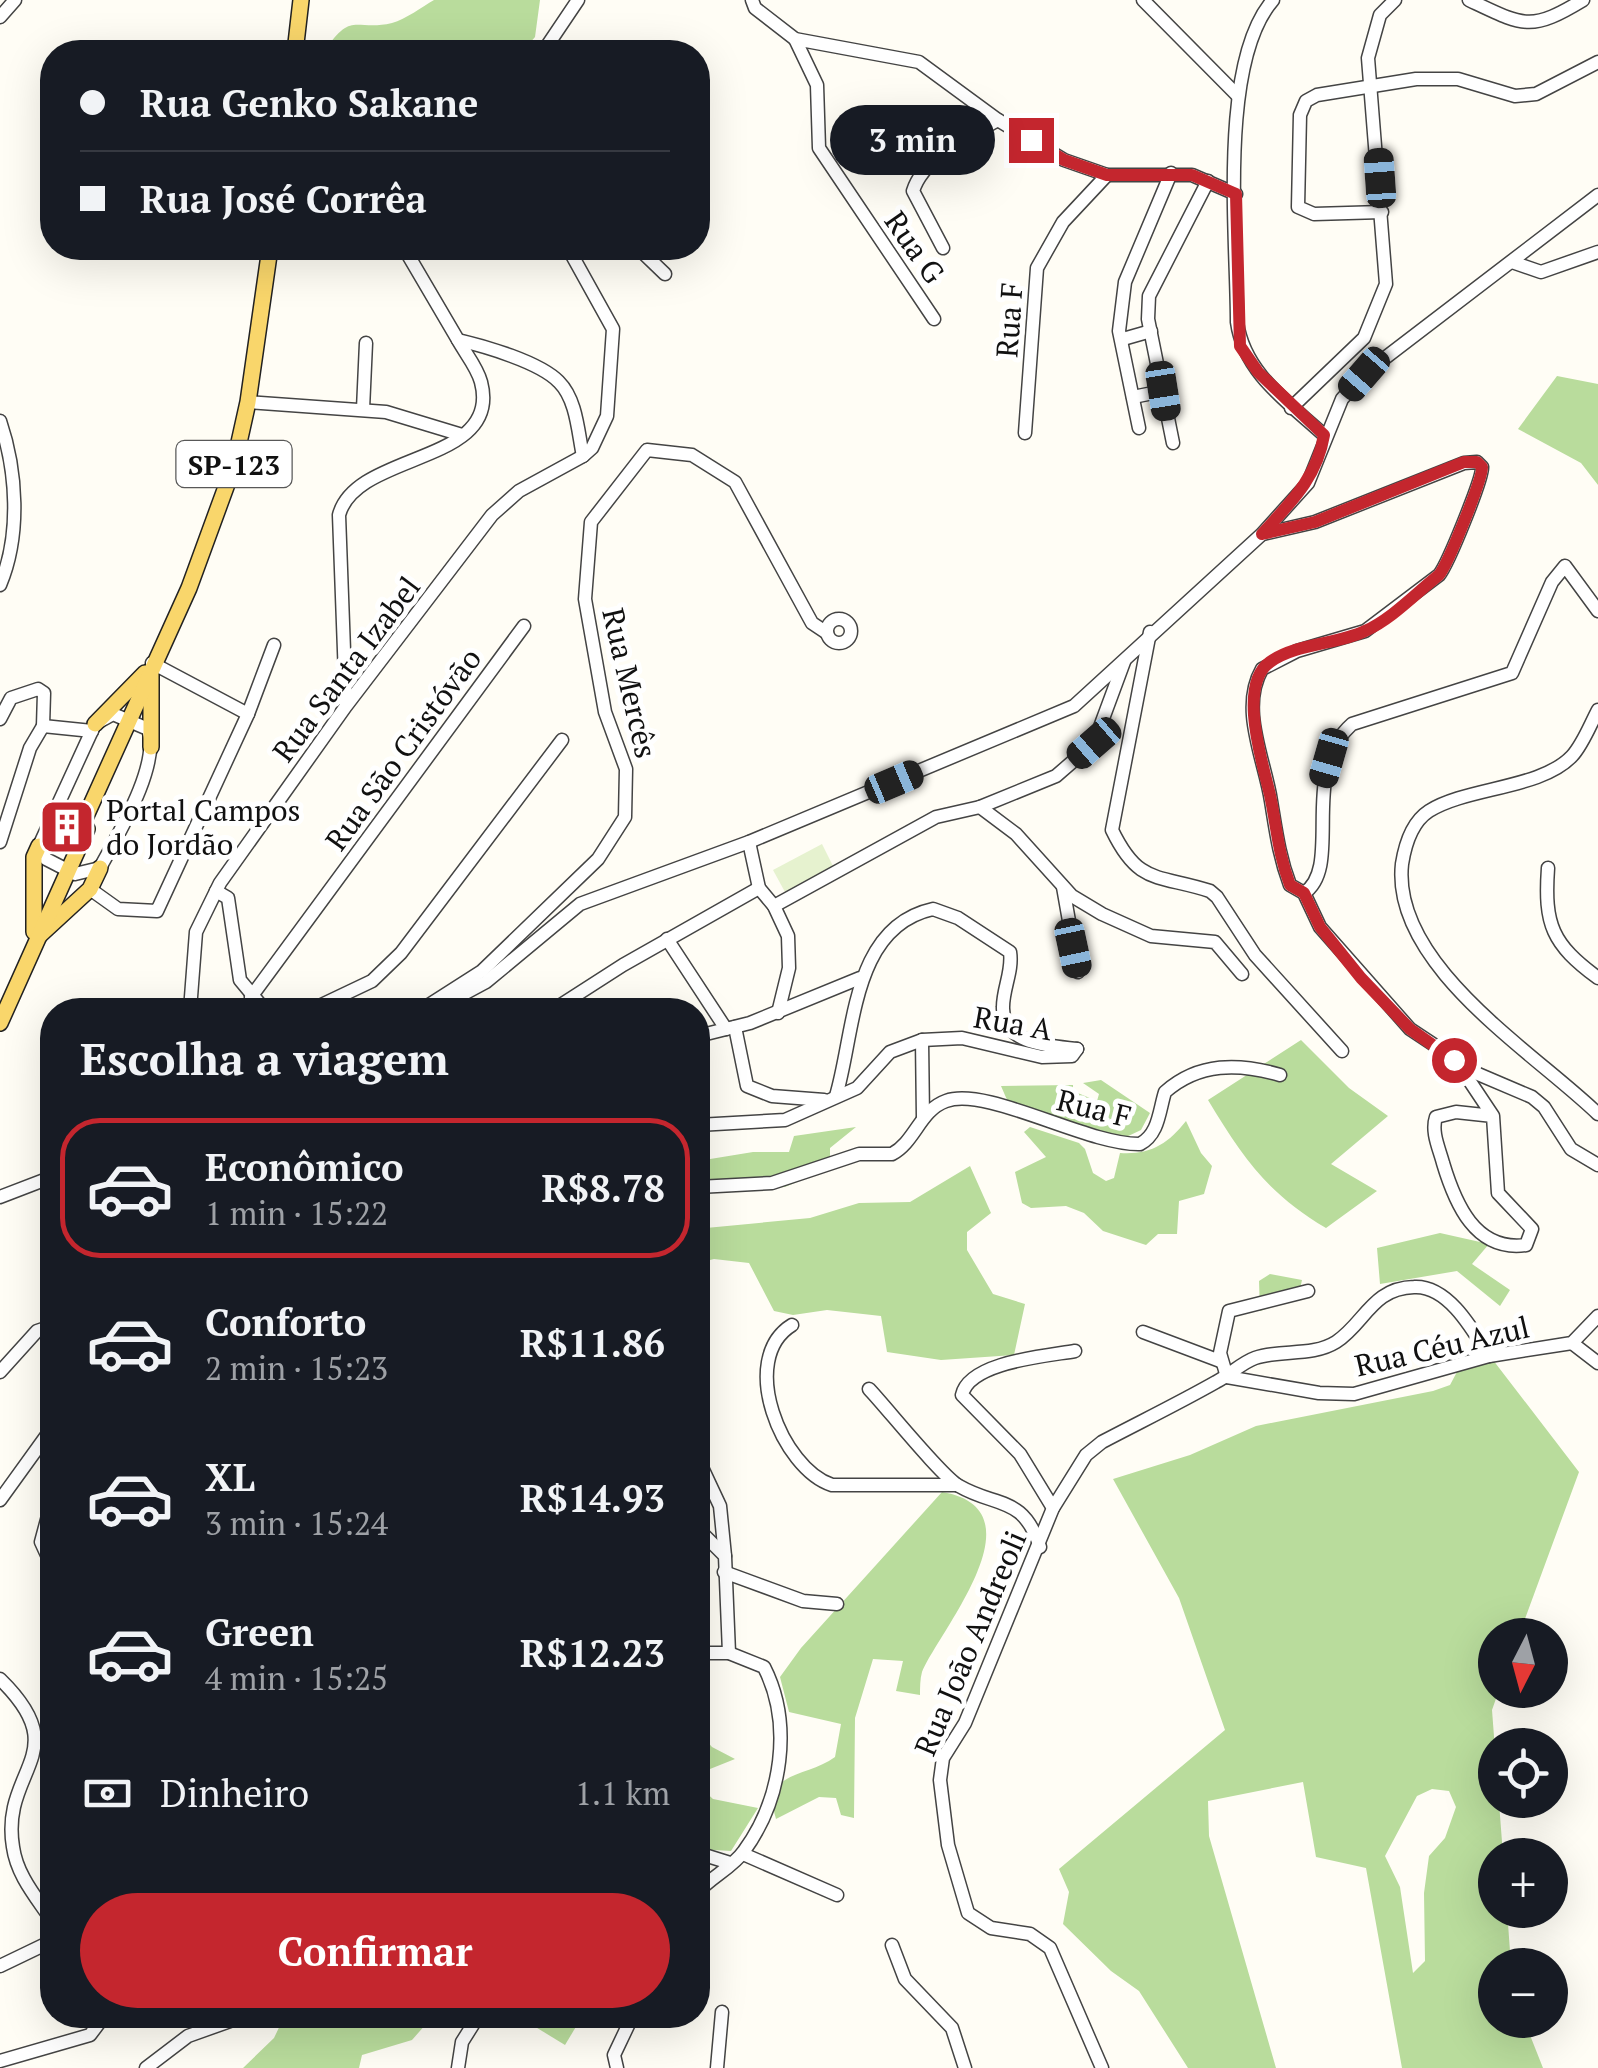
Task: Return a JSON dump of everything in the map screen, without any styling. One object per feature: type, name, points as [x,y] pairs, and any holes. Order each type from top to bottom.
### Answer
[{"type":"main road","points":[[296,40],[302,2]]},
{"type":"main road","name":"SP-123","points":[[0,1023],[218,514],[248,402],[268,260]]},
{"type":"main road","points":[[93,728],[152,665]]},
{"type":"main road","points":[[150,747],[152,665]]},
{"type":"main road","points":[[34,941],[34,856],[40,846]]},
{"type":"main road","points":[[34,941],[90,889],[100,868]]},
{"type":"street","points":[[0,17],[16,0]]},
{"type":"street","points":[[550,40],[578,0]]},
{"type":"street","points":[[1143,0],[1238,96]]},
{"type":"street","points":[[1273,0],[1249,37],[1238,96],[1240,346],[1291,408],[1324,435]]},
{"type":"street","points":[[1291,408],[1364,338],[1386,284],[1370,40],[1380,15],[1395,0]]},
{"type":"street","points":[[1469,0],[1527,24],[1545,22],[1583,0]]},
{"type":"street","points":[[1486,0],[1495,12]]},
{"type":"street","points":[[754,4],[796,39],[919,62],[998,120],[1064,160],[1107,175],[1171,173],[1236,194]]},
{"type":"street","name":"Rua G","points":[[796,39],[816,85],[819,148],[934,319]]},
{"type":"street","points":[[1382,212],[1314,214],[1298,208],[1300,114],[1306,101],[1372,84],[1458,80],[1526,95],[1598,62]]},
{"type":"street","points":[[943,248],[913,191],[918,177],[962,141],[998,120]]},
{"type":"street","points":[[1139,428],[1123,339],[1124,282],[1171,173]]},
{"type":"street","name":"Rua F","points":[[1025,433],[1037,268],[1063,222],[1107,175]]},
{"type":"street","points":[[1173,443],[1150,331],[1148,296],[1208,182]]},
{"type":"street","points":[[456,998],[486,982],[580,904],[750,842],[1074,706],[1150,632],[1262,534],[1308,483],[1324,435],[1342,399],[1364,374],[1598,196]]},
{"type":"street","points":[[1512,262],[1541,272],[1598,252]]},
{"type":"street","points":[[346,706],[339,515],[344,498],[364,482],[462,435],[473,427],[484,400],[480,378],[411,260]]},
{"type":"street","points":[[575,260],[613,330],[607,416],[592,448],[583,456]]},
{"type":"street","points":[[650,260],[665,274]]},
{"type":"street","points":[[1124,282],[1148,296]]},
{"type":"street","points":[[1123,339],[1150,331]]},
{"type":"street","points":[[458,340],[513,358],[559,382],[574,411],[583,456]]},
{"type":"street","points":[[364,409],[366,343]]},
{"type":"street","points":[[1133,397],[1163,391]]},
{"type":"street","points":[[248,402],[364,409],[462,435]]},
{"type":"street","points":[[0,420],[8,445],[13,526],[13,549],[0,584]]},
{"type":"street","name":"Rua Mercês","points":[[440,998],[482,971],[598,859],[625,817],[626,769],[606,712],[585,599],[591,522],[647,450],[692,455],[735,482],[812,623],[827,632]]},
{"type":"street","name":"Rua Santa Izabel","points":[[191,998],[196,932],[216,891],[346,706],[492,515],[520,491],[583,456]]},
{"type":"street","points":[[1262,534],[1315,522],[1464,462],[1477,462],[1482,467],[1480,488],[1466,508],[1449,563],[1439,575],[1365,632],[1271,661],[1258,677],[1255,737],[1271,799],[1276,849],[1290,885],[1304,893],[1320,927],[1410,1029],[1456,1061],[1532,1097],[1544,1107],[1571,1149],[1598,1164]]},
{"type":"street","points":[[0,533],[13,526]]},
{"type":"street","points":[[1304,893],[1318,879],[1322,864],[1322,780],[1344,731],[1352,724],[1512,673],[1552,582],[1565,566],[1598,610]]},
{"type":"street","name":"Rua São Cristóvão","points":[[251,997],[524,626]]},
{"type":"street","points":[[1150,632],[1112,830],[1126,859],[1138,872],[1210,891],[1217,897],[1255,955],[1342,1051]]},
{"type":"street","points":[[90,889],[118,908],[158,911],[248,714],[274,645]]},
{"type":"street","points":[[774,906],[936,817],[980,807],[1056,776],[1094,743],[1126,655]]},
{"type":"street","points":[[152,665],[248,714]]},
{"type":"street","points":[[0,719],[11,698],[38,689],[44,693],[43,726],[30,748],[0,842]]},
{"type":"street","points":[[1598,710],[1574,754],[1555,768],[1429,811],[1404,845],[1400,888],[1404,906],[1442,970],[1470,1005],[1552,1070],[1598,1114]]},
{"type":"street","points":[[113,714],[130,719],[148,728],[150,747],[142,780],[100,868],[75,874],[69,862],[46,859],[40,846],[93,728],[113,714]]},
{"type":"street","points":[[43,726],[93,728]]},
{"type":"street","points":[[336,998],[372,981],[401,953],[562,740]]},
{"type":"street","points":[[980,807],[1016,834],[1063,887],[1123,926],[1151,936],[1215,942],[1242,974]]},
{"type":"street","points":[[750,842],[758,888],[774,906],[788,936],[790,952],[778,1013]]},
{"type":"street","points":[[1548,868],[1546,896],[1555,935],[1561,948],[1598,978]]},
{"type":"street","points":[[1063,887],[1078,972]]},
{"type":"street","points":[[572,998],[758,888]]},
{"type":"street","points":[[216,891],[228,898],[240,980],[251,997]]},
{"type":"street","name":"Rua A","points":[[710,1124],[785,1120],[857,1088],[890,1052],[922,1040],[962,1038],[1053,1058],[1072,1056],[1077,1049],[1042,1047],[1014,1032],[1002,1006],[1010,952],[1000,942],[945,911],[917,912],[901,922],[860,978]]},
{"type":"street","points":[[668,939],[710,998]]},
{"type":"street","points":[[710,998],[731,1028],[747,1086],[772,1096],[830,1098],[860,978]]},
{"type":"street","points":[[710,1033],[778,1013],[860,978]]},
{"type":"street","points":[[922,1040],[922,1118]]},
{"type":"street","points":[[1456,1061],[1486,1100],[1493,1116],[1498,1193],[1532,1229],[1526,1245],[1496,1242],[1475,1229],[1452,1192],[1438,1148],[1436,1117],[1456,1112],[1493,1116]]},
{"type":"street","name":"Rua F","points":[[710,1186],[772,1183],[859,1154],[892,1154],[907,1142],[922,1118],[942,1102],[964,1096],[1050,1124],[1140,1144],[1150,1139],[1165,1092],[1193,1074],[1235,1066],[1280,1075]]},
{"type":"street","points":[[0,1197],[40,1182]]},
{"type":"street","name":"Rua João Andreoli","points":[[1102,2068],[1050,1948],[1030,1934],[991,1928],[968,1913],[948,1845],[940,1780],[943,1758],[965,1724],[1053,1508],[1086,1455],[1102,1442],[1227,1377],[1252,1358],[1316,1350],[1334,1343],[1365,1308],[1386,1293],[1414,1286],[1432,1289],[1445,1298],[1489,1356]]},
{"type":"street","points":[[1227,1377],[1220,1361],[1229,1311],[1308,1291]]},
{"type":"street","name":"Rua Céu Azul","points":[[1227,1377],[1319,1393],[1354,1394],[1489,1356],[1572,1343],[1598,1316]]},
{"type":"street","points":[[792,1325],[780,1334],[768,1356],[768,1386],[784,1440],[812,1478],[832,1485],[957,1485],[1014,1507],[1032,1527],[1040,1547]]},
{"type":"street","points":[[0,1372],[40,1330]]},
{"type":"street","points":[[1142,1332],[1220,1361]]},
{"type":"street","points":[[1572,1343],[1598,1363]]},
{"type":"street","points":[[1053,1508],[1020,1454],[962,1395],[972,1377],[992,1368],[1075,1351]]},
{"type":"street","points":[[869,1389],[957,1485]]},
{"type":"street","points":[[0,1500],[40,1445]]},
{"type":"street","points":[[710,1485],[720,1506],[729,1653]]},
{"type":"street","points":[[710,1541],[725,1556]]},
{"type":"street","points":[[724,1572],[802,1601],[837,1604]]},
{"type":"street","points":[[710,1653],[729,1653],[764,1667],[774,1686],[782,1736],[780,1768],[743,1854],[710,1881]]},
{"type":"street","points":[[0,1679],[26,1704],[36,1723],[36,1743],[12,1813],[12,1846],[21,1874],[40,1903]]},
{"type":"street","points":[[743,1854],[837,1895]]},
{"type":"street","points":[[710,1857],[730,1863]]},
{"type":"street","points":[[892,1945],[905,1979],[952,2028],[965,2068]]},
{"type":"street","points":[[0,1966],[40,1947]]},
{"type":"street","points":[[717,2068],[722,2012]]},
{"type":"street","points":[[0,2061],[90,2035],[95,2028]]},
{"type":"street","points":[[146,2068],[188,2036],[210,2028]]},
{"type":"street","points":[[458,2068],[462,2042],[471,2028]]},
{"type":"street","points":[[617,2068],[614,2054],[627,2028]]},
{"type":"green space","points":[[434,0],[540,0],[532,40],[332,40],[348,26],[392,23]]},
{"type":"green space","points":[[1557,376],[1598,384],[1598,485],[1581,463],[1518,429]]},
{"type":"green space","points":[[822,844],[833,866],[785,892],[773,870]]},
{"type":"green space","points":[[1301,1040],[1349,1088],[1388,1116],[1331,1164],[1377,1191],[1326,1228],[1305,1215],[1258,1173],[1208,1100]]},
{"type":"green space","points":[[1101,1080],[1150,1113],[1141,1130],[1124,1138],[1014,1116],[1001,1086],[1073,1085],[1073,1091],[1097,1101],[1099,1094],[1083,1083]]},
{"type":"green space","points":[[1186,1121],[1201,1153],[1212,1166],[1204,1194],[1179,1201],[1177,1234],[1158,1234],[1146,1245],[1103,1231],[1084,1213],[1066,1206],[1031,1208],[1022,1203],[1015,1172],[1046,1157],[1024,1132],[1030,1127],[1079,1143],[1093,1173],[1106,1181],[1114,1178],[1120,1153],[1158,1146]]},
{"type":"green space","points":[[856,1127],[830,1148],[830,1156],[840,1164],[785,1187],[710,1192],[710,1159],[753,1152],[789,1152],[794,1136]]},
{"type":"green space","points":[[970,1166],[991,1213],[967,1232],[967,1250],[993,1294],[1025,1304],[1014,1355],[941,1360],[887,1352],[881,1316],[827,1310],[793,1315],[774,1311],[749,1263],[710,1260],[710,1228],[810,1218],[859,1203],[910,1202]]},
{"type":"green space","points":[[1440,1233],[1489,1244],[1472,1264],[1510,1290],[1500,1306],[1457,1271],[1380,1284],[1377,1248]]},
{"type":"green space","points":[[1270,1274],[1302,1280],[1298,1298],[1260,1311],[1259,1281]]},
{"type":"green space","points":[[1493,1360],[1579,1472],[1525,1618],[1478,1618],[1478,1708],[1493,1708],[1493,1728],[1478,1728],[1478,1818],[1500,1818],[1502,1838],[1478,1838],[1478,1928],[1508,1928],[1510,1948],[1478,1948],[1478,2038],[1531,2038],[1543,2068],[1402,2068],[1366,1868],[1316,1857],[1303,1782],[1208,1801],[1209,1836],[1276,2068],[1188,2068],[1139,1991],[1111,1971],[1063,1924],[1069,1892],[1059,1869],[1225,1730],[1179,1598],[1113,1479],[1190,1455],[1256,1426],[1450,1385],[1458,1370]],"holes":[[[1432,1789],[1449,1791],[1456,1807],[1445,1838],[1429,1856],[1424,1893],[1425,1961],[1413,1973],[1400,1887],[1385,1856],[1417,1796]]]},
{"type":"green space","points":[[942,1492],[971,1503],[984,1521],[985,1545],[977,1573],[922,1672],[920,1695],[896,1691],[903,1661],[873,1659],[855,1718],[854,1818],[841,1815],[836,1798],[819,1797],[776,1819],[773,1803],[781,1783],[835,1757],[841,1724],[789,1712],[780,1677],[801,1648]]},
{"type":"green space","points":[[710,1745],[712,1747],[735,1759],[710,1769]]},
{"type":"green space","points":[[710,1796],[758,1808],[731,1851],[710,1850]]},
{"type":"green space","points":[[279,2028],[423,2028],[412,2040],[362,2055],[359,2068],[243,2068],[274,2038]]},
{"type":"green space","points":[[537,2028],[575,2028],[565,2045]]},
{"type":"place","name":"Portal Campos do Jordão","points":[[67,827]]},
{"type":"route","points":[[1031,140],[1064,160],[1107,175],[1192,175],[1236,194],[1240,346],[1291,408],[1324,435],[1308,483],[1262,534],[1315,522],[1420,476],[1464,462],[1477,462],[1482,467],[1480,488],[1466,508],[1449,563],[1439,575],[1365,632],[1271,661],[1258,677],[1256,692],[1255,737],[1271,799],[1276,849],[1290,885],[1304,893],[1320,927],[1361,978],[1410,1029],[1454,1060]]}]
